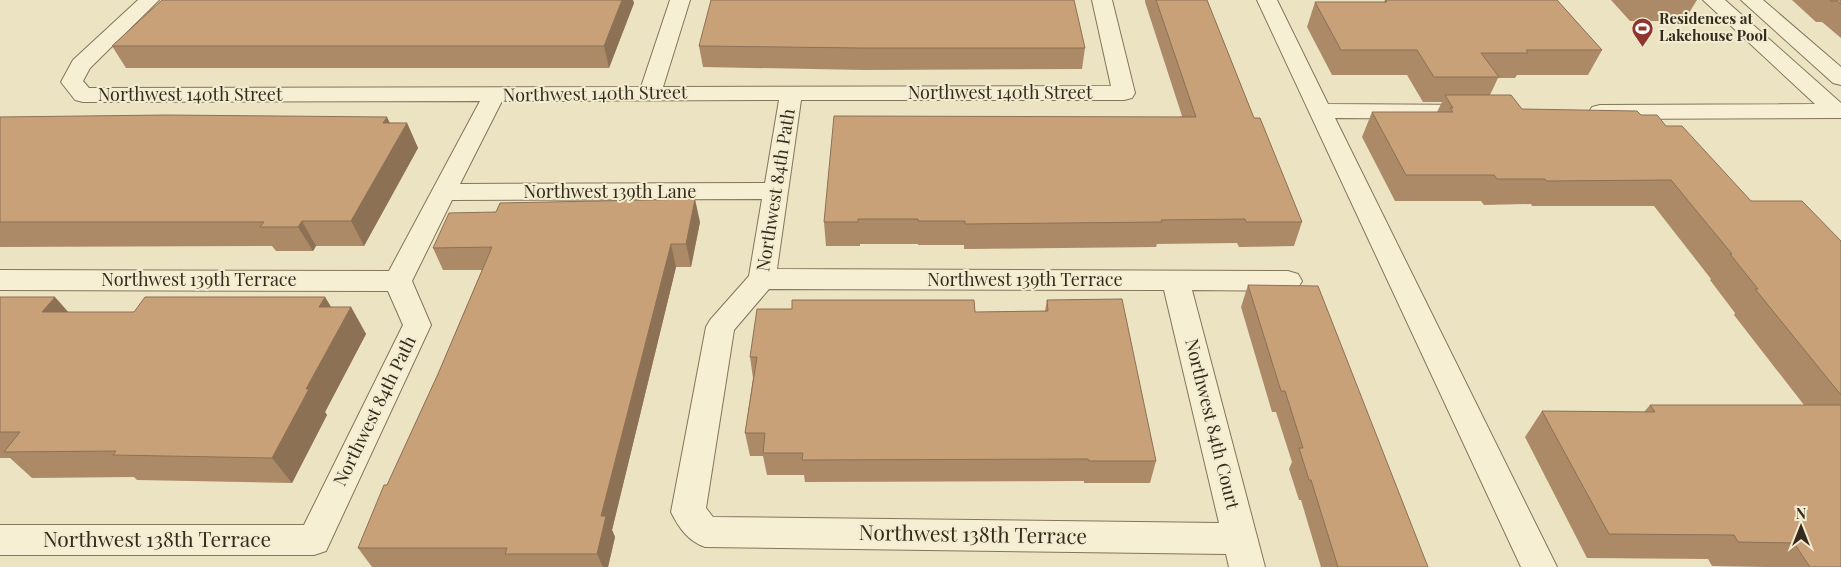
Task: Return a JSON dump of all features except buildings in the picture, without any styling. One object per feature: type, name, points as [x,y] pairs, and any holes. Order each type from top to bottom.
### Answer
[{"type":"street","name":"Northwest 140th Street","points":[[149,0],[81,65],[72,82],[83,95],[1124,93],[1102,0]]},
{"type":"street","points":[[650,93],[680,0]]},
{"type":"street","points":[[1267,0],[1539,567]]},
{"type":"street","points":[[1713,0],[1839,112]]},
{"type":"street","points":[[1751,0],[1841,78]]},
{"type":"street","name":"Northwest 84th Path","points":[[705,532],[688,512],[720,327],[762,279],[791,93]]},
{"type":"street","points":[[398,281],[494,95]]},
{"type":"street","points":[[1320,111],[1493,112]]},
{"type":"street","points":[[1582,112],[1839,112]]},
{"type":"street","name":"Northwest 139th Lane","points":[[444,192],[777,191]]},
{"type":"street","name":"Northwest 139th Terrace","points":[[762,279],[1288,281]]},
{"type":"street","name":"Northwest 139th Terrace","points":[[0,280],[398,281]]},
{"type":"street","name":"Northwest 84th Path","points":[[314,540],[417,324],[398,281]]},
{"type":"street","name":"Northwest 84th Court","points":[[1176,281],[1244,553]]},
{"type":"street","name":"Northwest 138th Terrace","points":[[705,532],[1244,553]]},
{"type":"street","name":"Northwest 138th Terrace","points":[[0,540],[314,540]]},
{"type":"place","name":"Residences at Lakehouse Pool","points":[[1643,47]]}]
